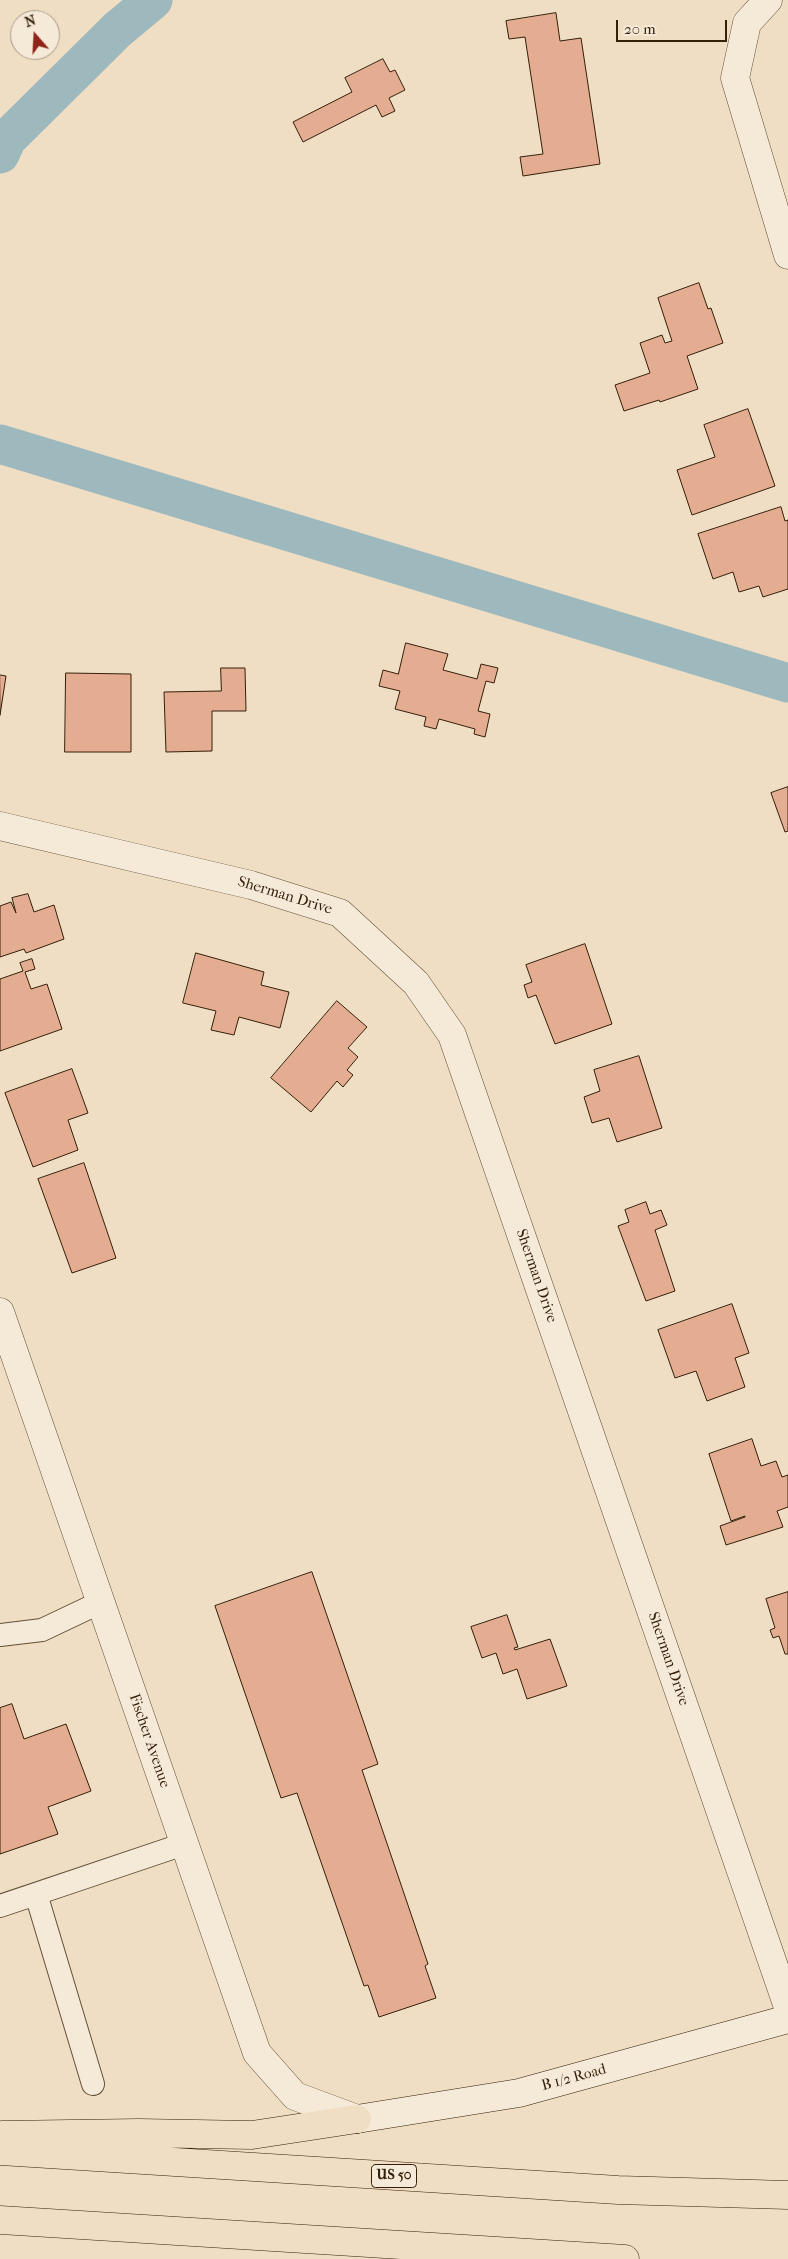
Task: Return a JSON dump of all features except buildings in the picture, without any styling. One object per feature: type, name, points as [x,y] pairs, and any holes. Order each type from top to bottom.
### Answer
[{"type":"highway","points":[[0,2135],[139,2133],[252,2135],[356,2119]]},
{"type":"highway","name":"US 50","points":[[0,2151],[618,2190],[788,2195]]},
{"type":"highway","points":[[0,2220],[626,2259]]},
{"type":"street","points":[[768,0],[747,23],[735,78],[788,255]]},
{"type":"street","name":"Sherman Drive","points":[[0,826],[250,885],[340,913],[416,983],[452,1035],[788,2007]]},
{"type":"street","name":"Fischer Avenue","points":[[0,1312],[257,2053],[295,2096],[356,2119]]},
{"type":"street","name":"B 1/2 Road","points":[[356,2119],[519,2093],[788,2019]]},
{"type":"lane","points":[[0,1635],[42,1630],[101,1602]]},
{"type":"lane","points":[[0,1906],[184,1844]]},
{"type":"lane","points":[[36,1894],[93,2084]]},
{"type":"waterway","points":[[0,154],[7,139],[117,30],[153,0]]},
{"type":"waterway","points":[[0,444],[788,683]]}]
